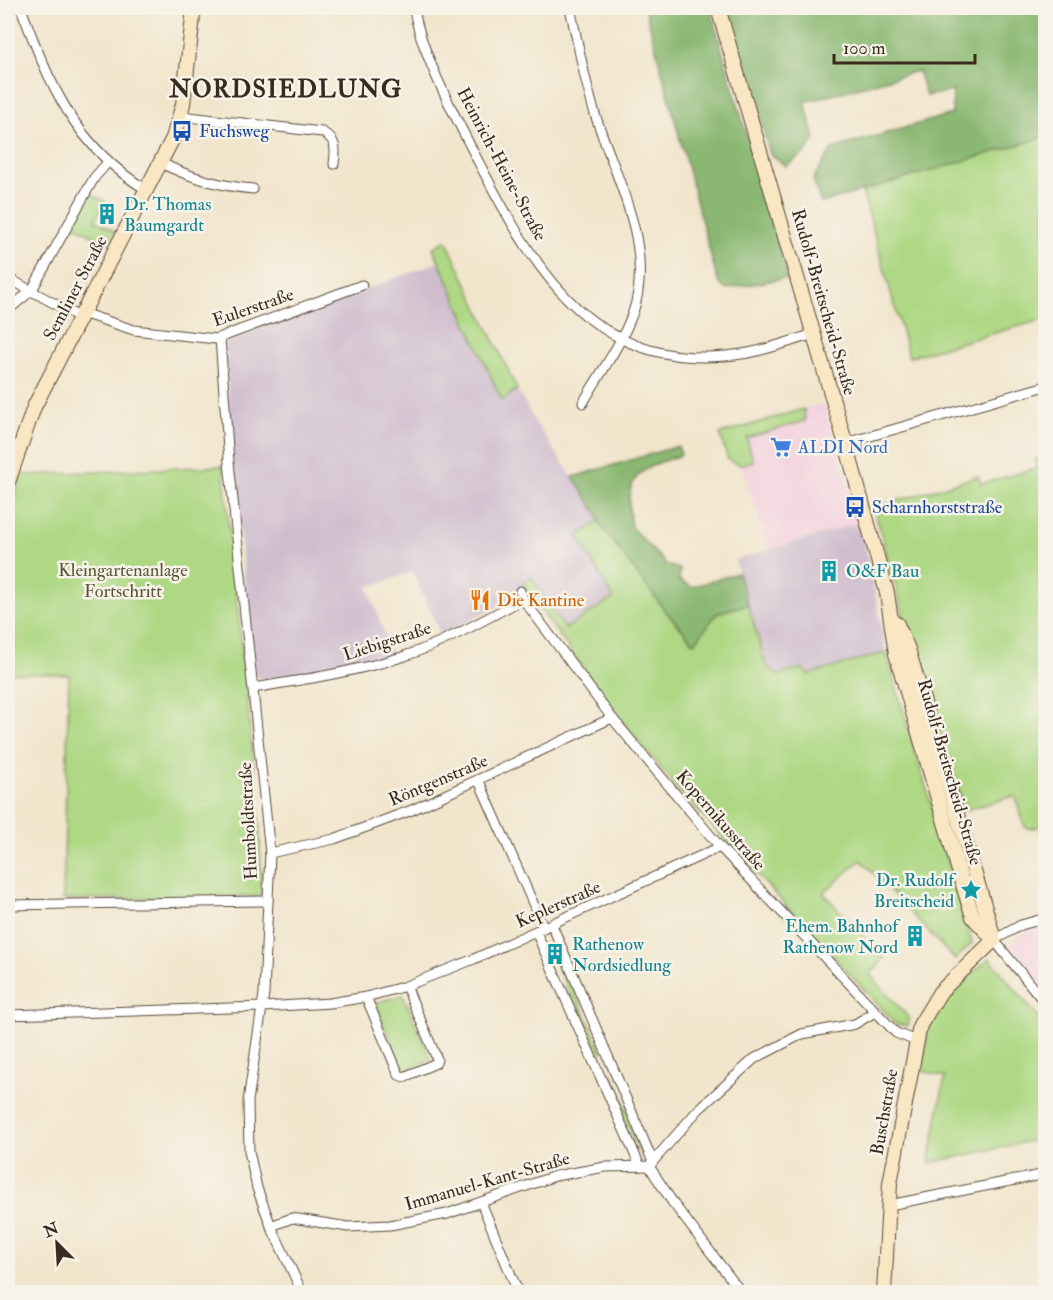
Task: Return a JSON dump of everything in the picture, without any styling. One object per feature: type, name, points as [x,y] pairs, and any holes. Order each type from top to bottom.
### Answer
[{"type":"street","points":[[21,8],[58,97],[78,128],[108,162],[147,190]]},
{"type":"street","name":"Semliner Straße","points":[[8,482],[34,407],[161,163],[180,116],[194,8]]},
{"type":"street","name":"Heinrich-Heine-Straße","points":[[414,8],[445,92],[491,186],[525,246],[563,297],[584,315],[620,338],[669,353],[718,357],[752,353],[814,334]]},
{"type":"street","points":[[570,8],[590,96],[637,239],[640,269],[639,288],[631,316],[583,403]]},
{"type":"street","name":"Rudolf-Breitscheid-Straße","points":[[718,8],[846,443],[890,607],[896,654],[966,895],[973,917],[994,940]]},
{"type":"street","points":[[180,116],[322,132],[333,139],[336,148],[334,164]]},
{"type":"street","points":[[8,309],[32,290],[94,178],[108,162]]},
{"type":"street","points":[[161,163],[200,180],[222,186],[253,189]]},
{"type":"street","name":"Eulerstraße","points":[[8,278],[81,315],[134,330],[220,338],[362,285]]},
{"type":"street","name":"Humboldtstraße","points":[[220,338],[229,462],[270,853],[262,1007],[249,1084],[248,1133],[252,1169],[271,1226],[302,1293]]},
{"type":"street","points":[[846,443],[1046,386]]},
{"type":"street","name":"Liebigstraße","points":[[253,688],[330,676],[403,657],[447,639],[521,595]]},
{"type":"street","name":"Kopernikusstraße","points":[[521,595],[612,718],[720,847],[896,1033],[916,1041]]},
{"type":"street","name":"Röntgenstraße","points":[[270,853],[334,839],[412,810],[612,718]]},
{"type":"street","points":[[479,781],[648,1164],[673,1203],[741,1293]]},
{"type":"street","name":"Keplerstraße","points":[[8,1015],[262,1007],[330,1003],[366,997],[406,986],[544,928],[720,847]]},
{"type":"street","points":[[8,905],[268,901]]},
{"type":"street","points":[[1046,918],[1022,925],[994,940],[1046,1004]]},
{"type":"street","points":[[544,928],[648,1164]]},
{"type":"street","name":"Buschstraße","points":[[884,1293],[890,1183],[920,1025],[933,1000],[994,940]]},
{"type":"street","points":[[366,997],[399,1075],[404,1077],[436,1063],[437,1059],[406,986]]},
{"type":"street","points":[[648,1164],[698,1110],[754,1059],[802,1034],[855,1024],[875,1012]]},
{"type":"street","name":"Immanuel-Kant-Straße","points":[[271,1226],[292,1218],[348,1227],[390,1225],[429,1218],[555,1176],[605,1167],[648,1164]]},
{"type":"street","points":[[889,1205],[1044,1174],[1046,1190]]},
{"type":"street","points":[[481,1202],[518,1293]]},
{"type":"shaded area","points":[[439,262],[501,401],[517,389],[537,425],[597,514],[599,522],[579,536],[613,597],[565,629],[531,577],[523,582],[527,591],[441,636],[413,572],[368,587],[392,655],[349,668],[265,681],[254,675],[233,465],[225,345],[228,340]]},
{"type":"shaded area","points":[[824,404],[859,523],[769,549],[741,465],[753,461],[747,438],[804,421],[804,409]]},
{"type":"shaded area","points":[[859,523],[886,652],[808,675],[802,668],[779,675],[766,666],[735,560]]},
{"type":"shaded area","points":[[1045,924],[1045,993],[1010,945],[1026,930]]},
{"type":"green space","points":[[645,8],[710,8],[788,278],[725,289],[718,282]]},
{"type":"green space","points":[[729,8],[1045,8],[1045,137],[821,203],[813,179],[832,149],[952,114],[953,91],[926,96],[918,71],[805,102],[815,139],[806,152],[786,166],[770,154]]},
{"type":"green space","points":[[1045,137],[1045,319],[909,357],[862,190]]},
{"type":"green space","points":[[89,193],[105,201],[95,220],[115,231],[108,244],[72,224]]},
{"type":"green space","points":[[446,240],[517,389],[502,401],[433,248]]},
{"type":"green space","points":[[804,409],[805,421],[747,438],[753,461],[741,465],[728,460],[720,434]]},
{"type":"green space","points":[[678,446],[681,455],[643,471],[636,478],[629,497],[631,527],[667,565],[680,569],[679,580],[691,587],[738,573],[748,604],[717,613],[695,643],[666,612],[599,523],[597,513],[573,477]]},
{"type":"green space","points":[[1045,456],[1045,825],[1030,829],[1025,827],[1015,796],[965,810],[902,610],[874,508],[978,476],[981,484],[1037,468],[1035,459]]},
{"type":"green space","name":"Kleingartenanlage Fortschritt","points":[[223,466],[259,818],[262,892],[260,896],[63,900],[69,675],[8,673],[8,523],[21,475]]},
{"type":"green space","points":[[599,522],[666,612],[694,643],[717,613],[748,604],[766,666],[779,675],[802,668],[808,675],[886,652],[972,943],[955,960],[861,860],[823,893],[884,958],[870,975],[909,1018],[907,1026],[896,1024],[677,788],[619,717],[527,591],[523,582],[531,577],[565,629],[613,598],[578,536]]},
{"type":"green space","points":[[559,956],[602,1052],[596,1055],[554,958]]},
{"type":"green space","points":[[989,958],[1045,1025],[1045,1138],[929,1163],[945,1077],[919,1070],[928,1028],[948,996]]},
{"type":"green space","points":[[403,995],[431,1059],[403,1071],[375,1003]]},
{"type":"green space","points":[[611,1073],[643,1152],[638,1151],[605,1075]]},
{"type":"place","name":"Fuchsweg","points":[[182,131]]},
{"type":"place","name":"Dr. Thomas Baumgardt","points":[[107,214]]},
{"type":"place","name":"ALDI Nord","points":[[781,447]]},
{"type":"place","name":"Scharnhorststraße","points":[[855,507]]},
{"type":"place","name":"O&F Bau","points":[[829,571]]},
{"type":"place","name":"Die Kantine","points":[[480,600]]},
{"type":"place","name":"Dr. Rudolf Breitscheid","points":[[971,890]]},
{"type":"place","name":"Ehem. Bahnhof Rathenow Nord","points":[[915,936]]},
{"type":"place","name":"Rathenow Nordsiedlung","points":[[555,954]]},
{"type":"district","name":"NORDSIEDLUNG","points":[[286,89]]}]
